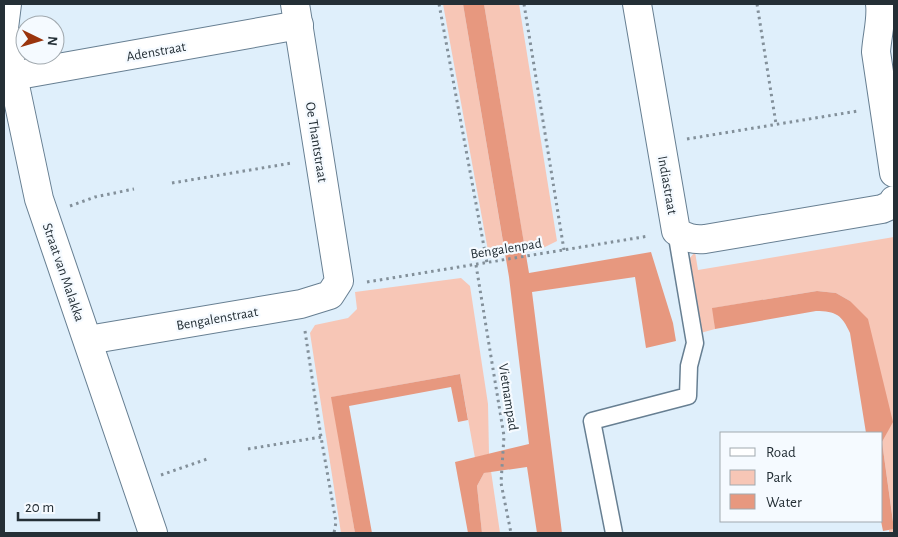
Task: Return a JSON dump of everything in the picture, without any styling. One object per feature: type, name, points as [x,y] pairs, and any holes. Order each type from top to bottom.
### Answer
[{"type":"street","name":"Straat van Malakka","points":[[7,4],[4,28],[12,76],[39,199],[153,533]]},
{"type":"street","name":"Indiastraat","points":[[637,4],[676,231],[694,240],[705,239],[882,208],[892,205],[894,200]]},
{"type":"street","points":[[885,9],[877,35],[876,52],[894,173]]},
{"type":"street","name":"Adenstraat","points":[[12,76],[297,14]]},
{"type":"street","name":"Oe Thantstraat","points":[[297,14],[339,281]]},
{"type":"street","name":"Bengalenstraat","points":[[88,340],[301,304],[330,294],[339,281]]},
{"type":"lane","points":[[614,533],[592,421],[688,396],[689,366],[695,343],[676,231]]},
{"type":"path","points":[[439,4],[487,263]]},
{"type":"path","points":[[524,4],[564,250]]},
{"type":"path","points":[[757,4],[776,124]]},
{"type":"path","points":[[661,143],[865,110]]},
{"type":"path","points":[[172,183],[320,159]]},
{"type":"path","points":[[44,215],[95,197],[134,189]]},
{"type":"path","name":"Bengalenpad","points":[[339,281],[352,284],[676,231]]},
{"type":"path","name":"Vietnampad","points":[[476,265],[504,436],[501,483],[511,533]]},
{"type":"path","points":[[301,304],[320,437],[336,522],[334,533]]},
{"type":"path","points":[[248,450],[320,437]]},
{"type":"path","points":[[136,484],[210,458]]},
{"type":"green space","points":[[443,4],[463,4],[505,254],[489,256]]},
{"type":"green space","points":[[484,4],[519,4],[557,241],[543,248],[525,250]]},
{"type":"green space","points":[[894,237],[894,528],[883,449],[883,440],[892,422],[850,301],[836,293],[817,291],[713,308],[715,329],[697,334],[689,259],[695,252],[698,270]]},
{"type":"green space","points":[[461,278],[470,286],[488,404],[489,454],[475,458],[460,374],[332,397],[355,533],[341,533],[310,333],[315,325],[348,318],[357,309],[355,292]]},
{"type":"green space","points":[[491,471],[500,533],[482,533],[477,486],[484,473]]},
{"type":"green space","points":[[894,528],[894,533],[889,533],[889,530]]},
{"type":"water","points":[[463,4],[484,4],[529,273],[651,252],[673,323],[676,341],[646,348],[635,277],[532,292],[562,533],[537,533],[527,467],[484,473],[477,486],[482,533],[468,533],[455,462],[529,444],[509,277]]},
{"type":"water","points":[[817,291],[836,293],[850,301],[868,319],[893,422],[883,440],[883,432],[866,432],[850,333],[838,315],[816,311],[715,329],[712,308]]},
{"type":"water","points":[[460,374],[468,420],[458,422],[451,387],[349,406],[372,533],[355,533],[331,397]]},
{"type":"water","points":[[883,449],[894,529],[883,531],[881,522],[883,522]]}]
